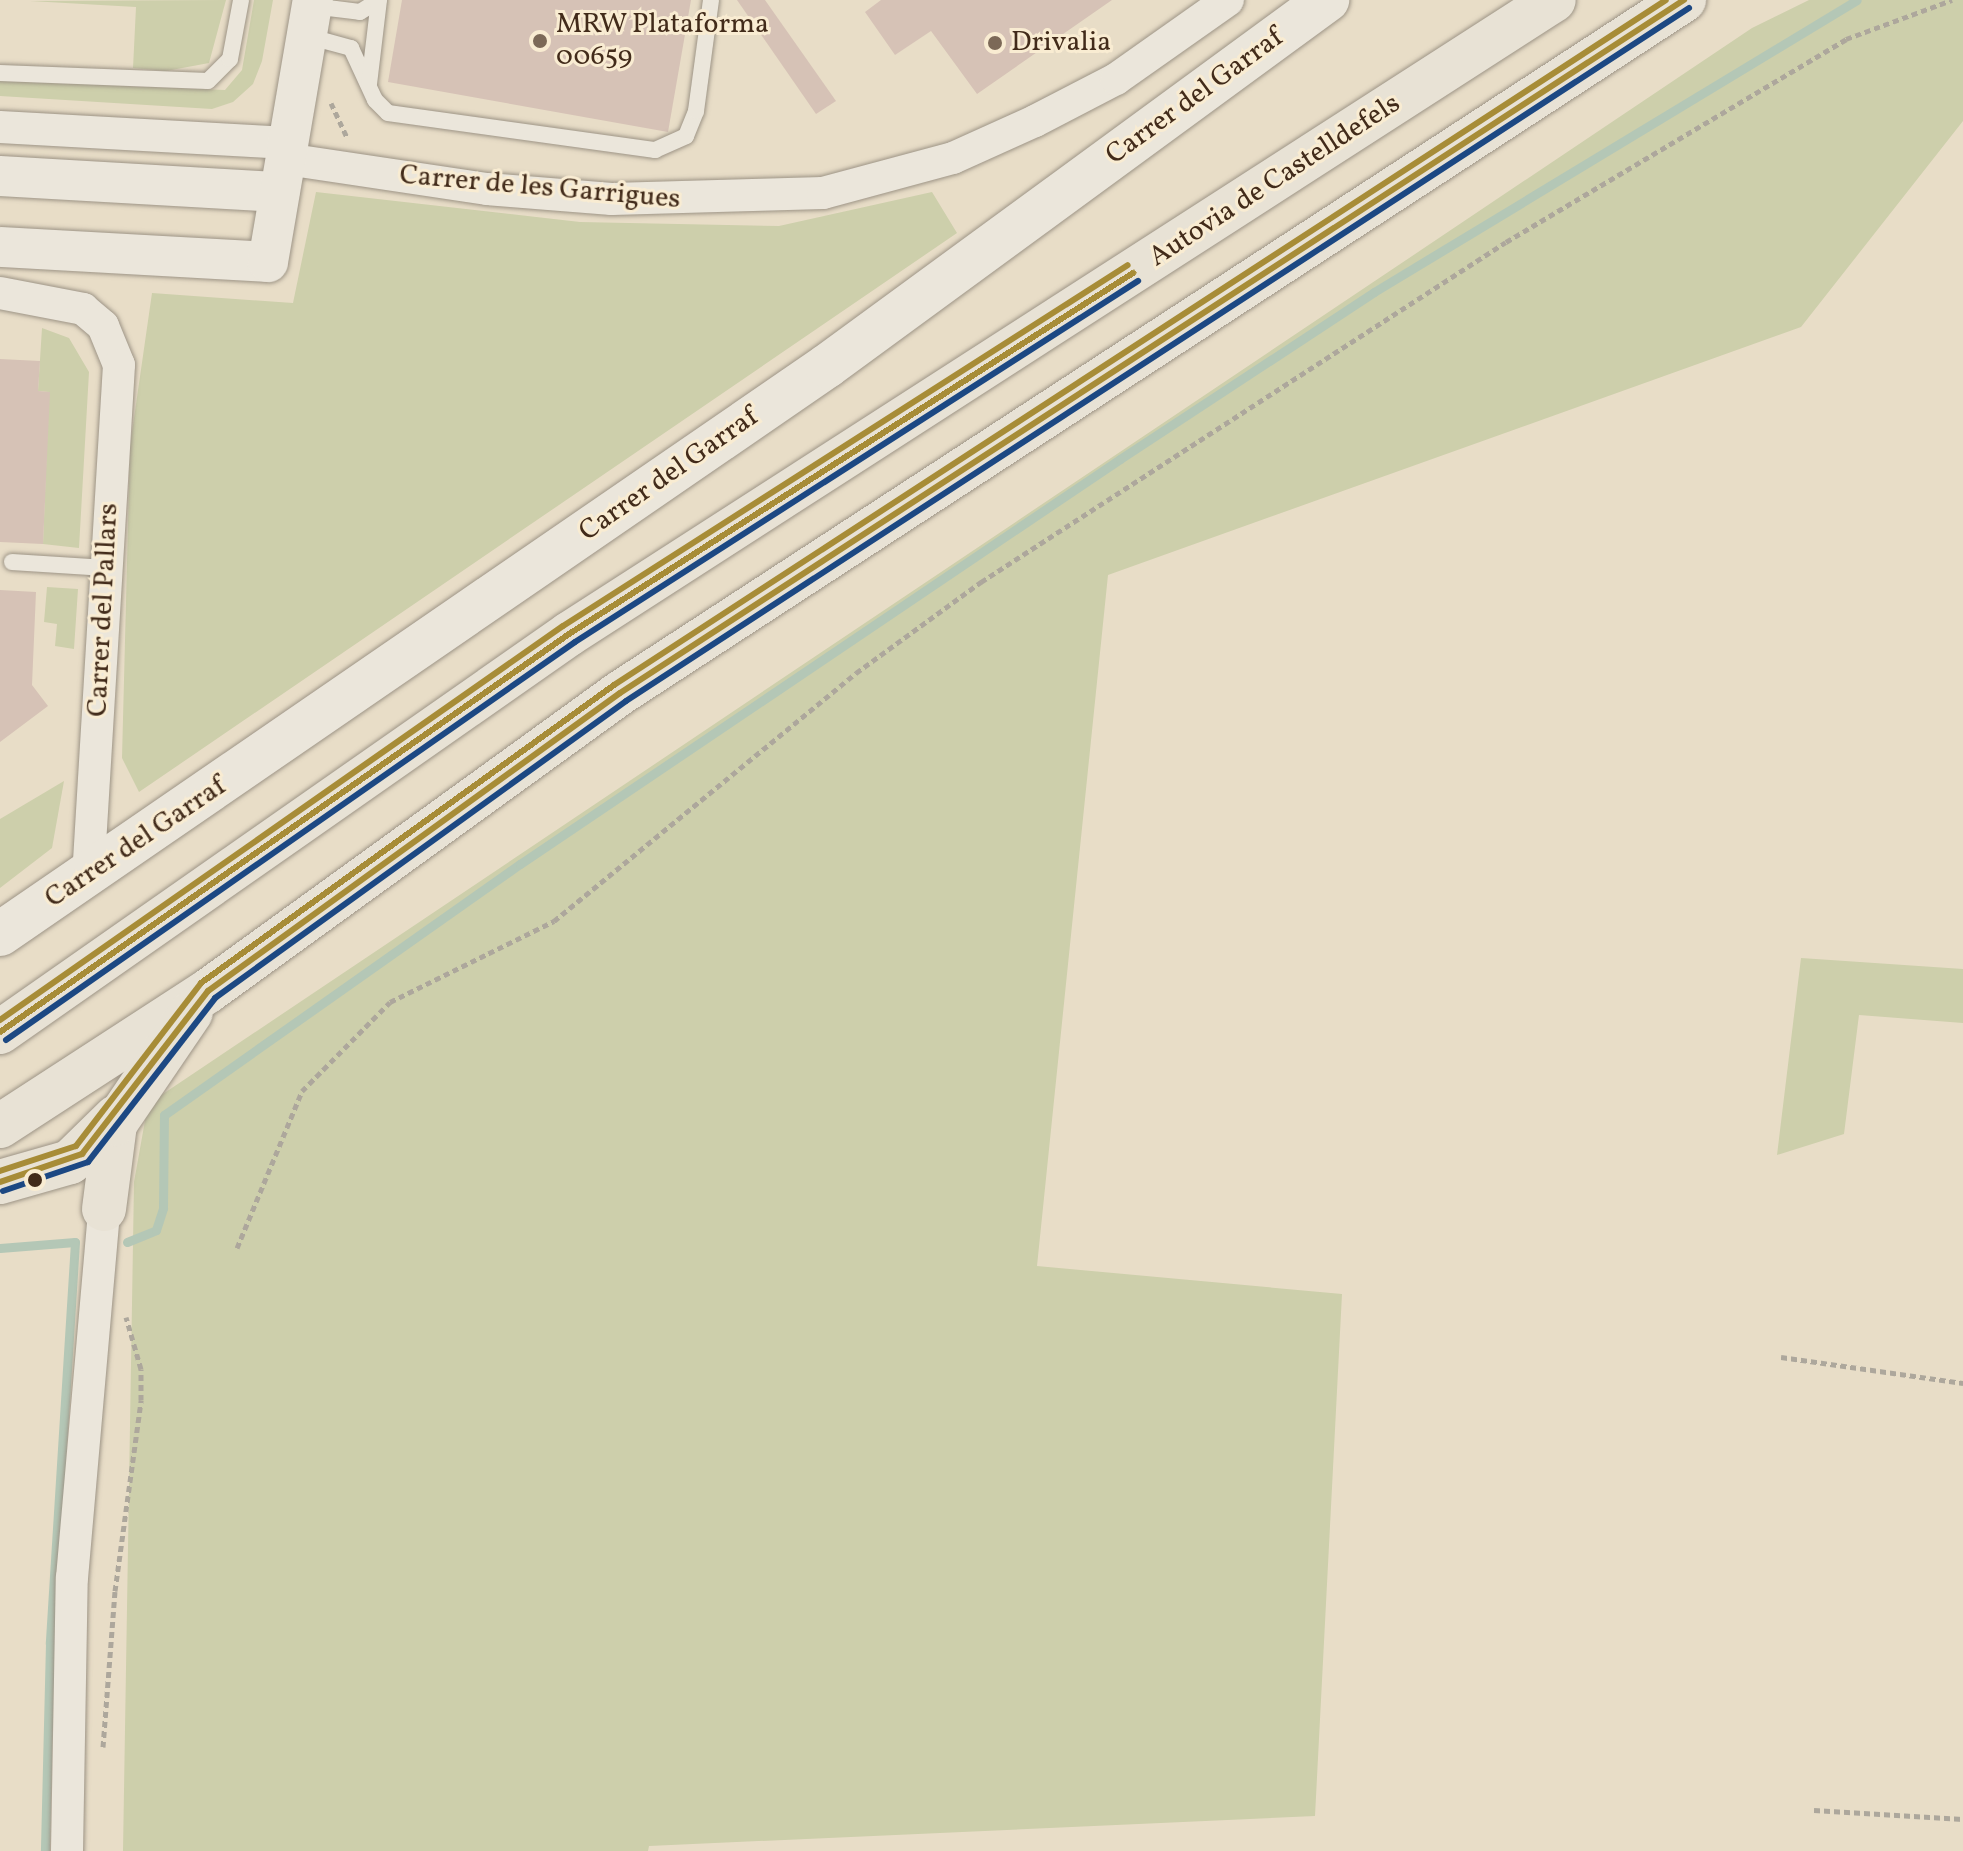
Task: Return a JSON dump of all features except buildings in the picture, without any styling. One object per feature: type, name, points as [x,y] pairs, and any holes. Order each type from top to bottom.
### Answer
[{"type":"highway","name":"Autovia de Castelldefels","points":[[0,1032],[569,634],[1554,0]]},
{"type":"highway","points":[[0,1126],[208,991],[620,693],[1684,0]]},
{"type":"highway","points":[[3,1181],[70,1162],[124,1107],[208,991]]},
{"type":"highway","points":[[104,1209],[108,1150],[124,1107]]},
{"type":"highway","points":[[3,1181],[64,1176],[89,1186],[104,1209]]},
{"type":"main road","name":"Carrer del Garraf","points":[[0,934],[88,877],[827,366],[1327,0]]},
{"type":"street","name":"Carrer de les Garrigues","points":[[0,127],[487,189],[612,199],[823,193],[953,158],[1035,121],[1116,79],[1228,0]]},
{"type":"street","points":[[0,247],[268,262],[311,14]]},
{"type":"street","points":[[0,176],[285,165]]},
{"type":"street","name":"Carrer del Pallars","points":[[0,293],[83,309],[114,344],[119,365],[88,877]]},
{"type":"street","points":[[67,1851],[72,1578],[104,1209]]},
{"type":"lane","points":[[0,73],[208,81],[230,59],[241,0]]},
{"type":"lane","points":[[369,85],[379,0]]},
{"type":"lane","points":[[311,14],[360,12],[379,0]]},
{"type":"lane","points":[[311,14],[351,48],[369,85],[388,113],[655,150],[686,136],[696,111],[711,0]]},
{"type":"lane","points":[[12,562],[106,568]]},
{"type":"path","points":[[237,1248],[259,1182],[302,1091],[390,1002],[554,921],[856,673],[981,582],[1492,250],[1846,39],[1952,0]]},
{"type":"path","points":[[102,1758],[115,1591],[141,1400],[141,1369],[124,1310]]},
{"type":"path","points":[[1781,1357],[1963,1383]]},
{"type":"path","points":[[1814,1810],[1963,1819]]},
{"type":"green space","points":[[226,0],[209,63],[166,71],[133,68],[136,7],[30,1]]},
{"type":"green space","points":[[254,0],[273,0],[262,61],[253,84],[233,102],[212,109],[0,96],[0,81],[225,90],[242,70]]},
{"type":"green space","points":[[1809,0],[1963,0],[1963,121],[1801,327],[1108,575],[1037,1266],[1342,1294],[1315,1816],[649,1846],[648,1851],[123,1851],[134,1182],[148,1104],[1752,28]]},
{"type":"green space","points":[[316,192],[580,222],[779,226],[932,192],[957,233],[139,792],[122,758],[130,446],[152,293],[293,303]]},
{"type":"green space","points":[[42,328],[69,338],[89,372],[79,548],[43,544],[49,392],[38,391]]},
{"type":"green space","points":[[47,587],[78,589],[74,649],[55,646],[57,624],[44,622]]},
{"type":"green space","points":[[64,781],[52,848],[0,888],[0,819]]},
{"type":"green space","points":[[1801,958],[1963,969],[1963,1023],[1859,1015],[1844,1134],[1777,1155]]},
{"type":"waterway","points":[[127,1242],[156,1230],[163,1208],[164,1115],[520,864],[1120,459],[1374,292],[1857,0]]},
{"type":"waterway","points":[[0,1248],[75,1242],[50,1643],[45,1851]]},
{"type":"transit line","points":[[0,1171],[76,1146],[201,983],[614,685],[1666,0]]},
{"type":"transit line","points":[[0,1182],[82,1154],[208,991],[620,693],[1684,0]]},
{"type":"transit line","points":[[3,1191],[88,1162],[215,998],[626,701],[1689,8]]},
{"type":"transit line","points":[[0,1020],[563,626],[1128,265]]},
{"type":"transit line","points":[[0,1032],[569,634],[1133,273]]},
{"type":"transit line","points":[[6,1040],[575,642],[1138,281]]},
{"type":"place","name":"MRW Plataforma 00659","points":[[540,41]]},
{"type":"place","name":"Drivalia","points":[[995,43]]}]
